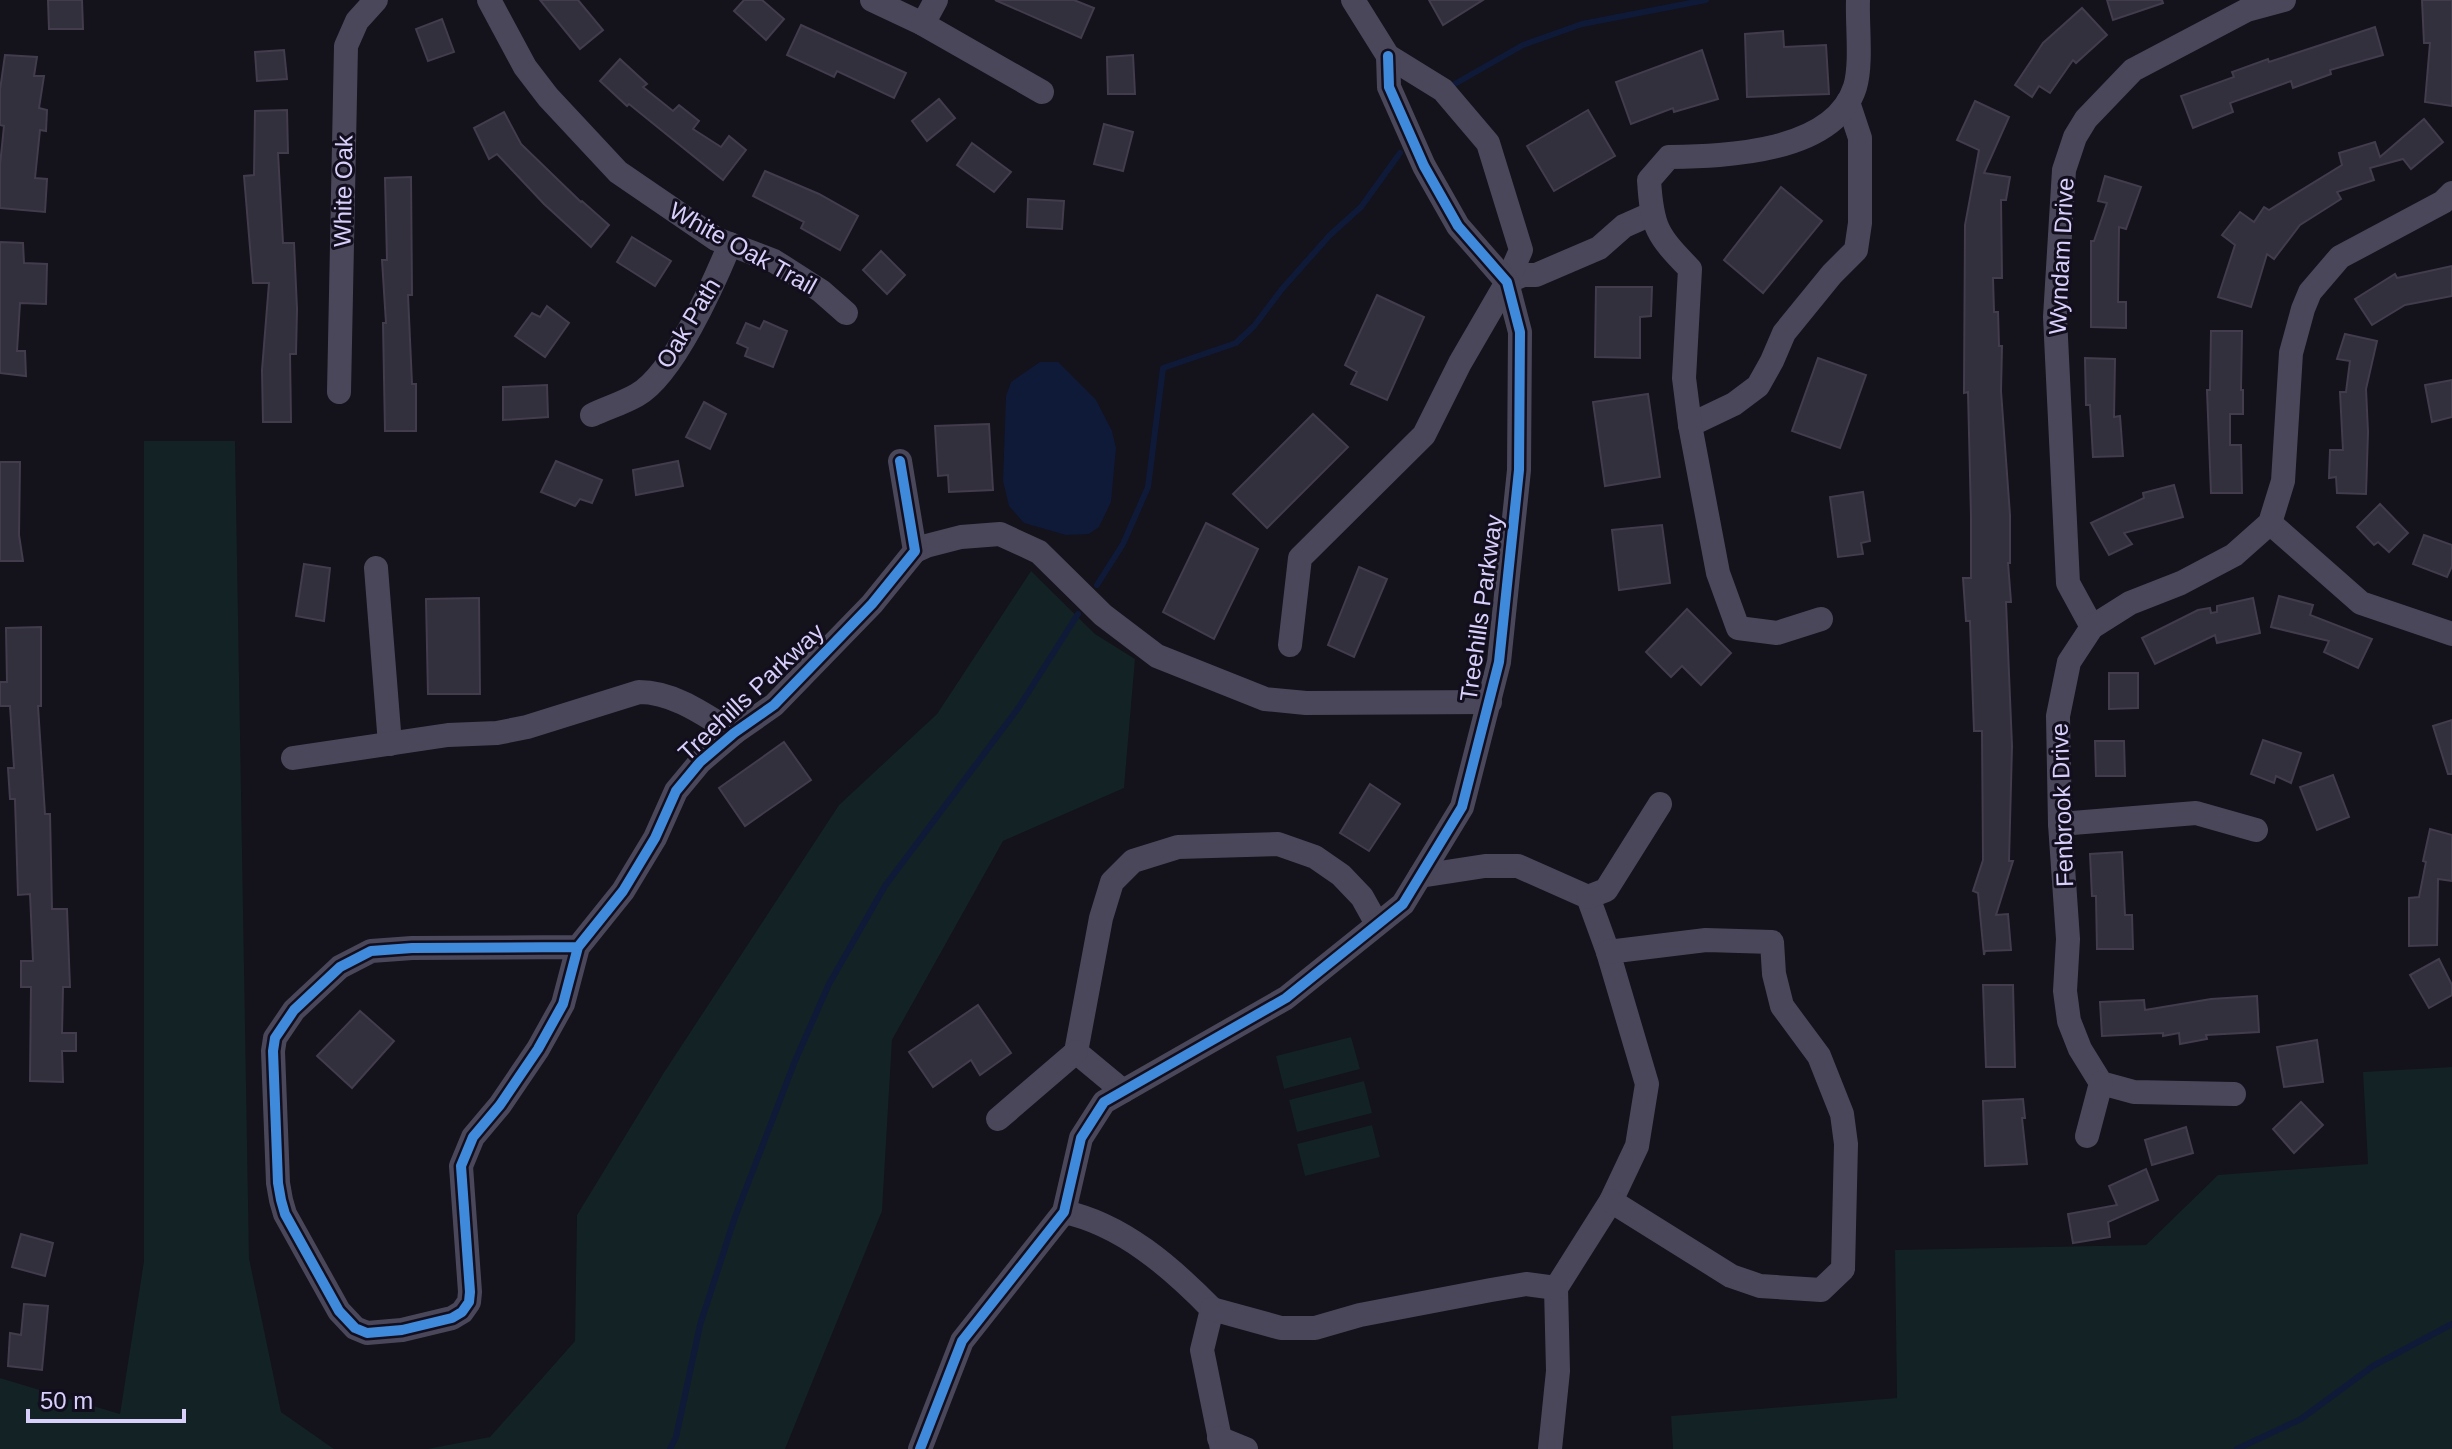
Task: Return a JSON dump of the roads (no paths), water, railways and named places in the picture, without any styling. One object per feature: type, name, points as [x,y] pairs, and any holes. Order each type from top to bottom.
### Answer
[{"type":"street","name":"White Oak","points":[[339,392],[346,46],[357,21],[376,0]]},
{"type":"street","name":"White Oak Trail","points":[[489,0],[525,67],[548,97],[618,172],[716,239],[774,261],[821,291],[846,313]]},
{"type":"street","points":[[872,0],[923,24],[1042,92]]},
{"type":"street","points":[[923,24],[936,0]]},
{"type":"street","name":"Treehills Parkway","points":[[1290,645],[1300,558],[1424,435],[1460,363],[1507,282],[1521,250],[1488,143],[1443,90],[1388,56],[1353,0]]},
{"type":"street","points":[[1821,619],[1777,633],[1738,628],[1718,573],[1690,425],[1684,378],[1690,269],[1664,242],[1651,214],[1649,180],[1669,157],[1731,155],[1791,141],[1820,130],[1844,110],[1856,84],[1858,0]]},
{"type":"street","name":"Wyndam Drive","points":[[2092,627],[2068,583],[2055,317],[2064,170],[2075,137],[2086,119],[2133,70],[2247,10],[2284,0]]},
{"type":"street","name":"Treehills Parkway","points":[[920,1449],[962,1341],[1064,1212],[1081,1138],[1104,1102],[1286,998],[1403,904],[1462,807],[1499,662],[1519,470],[1520,332],[1507,282],[1458,226],[1424,166],[1389,87],[1388,56]]},
{"type":"street","points":[[1690,425],[1734,404],[1758,386],[1784,333],[1832,274],[1856,250],[1860,223],[1860,138],[1848,102]]},
{"type":"street","points":[[2452,193],[2443,202],[2340,257],[2310,292],[2291,353],[2283,481],[2270,523],[2361,603],[2452,634]]},
{"type":"street","points":[[1507,282],[1523,275],[1536,275],[1599,248],[1624,226],[1651,214]]},
{"type":"street","name":"Oak Path","points":[[592,415],[640,394],[673,359],[716,278],[730,244]]},
{"type":"street","points":[[900,461],[915,551]]},
{"type":"street","name":"Fenbrook Drive","points":[[2101,1083],[2080,1049],[2069,1021],[2065,991],[2068,939],[2060,824],[2058,716],[2069,662],[2092,627],[2130,603],[2181,583],[2234,555],[2270,523]]},
{"type":"street","name":"Treehills Parkway","points":[[578,947],[371,951],[340,967],[294,1010],[275,1038],[278,1183],[285,1214],[339,1311],[355,1328],[367,1333],[402,1330],[452,1318],[462,1312],[469,1302],[470,1280],[461,1166],[473,1137],[500,1105],[538,1049],[563,1004],[578,947],[623,891],[655,838],[676,791],[700,762],[774,705],[872,604],[915,551],[961,537],[1000,534],[1039,552],[1103,615],[1157,656],[1265,699],[1306,703],[1490,702]]},
{"type":"street","points":[[376,568],[390,744]]},
{"type":"street","name":"Treehills Parkway","points":[[293,758],[448,735],[497,733],[527,727],[639,692],[656,692],[674,698],[734,733]]},
{"type":"street","points":[[1420,876],[1485,866],[1518,866],[1588,897],[1606,890],[1660,804]]},
{"type":"street","points":[[2060,824],[2196,813],[2256,830]]},
{"type":"street","points":[[998,1119],[1076,1052],[1101,918],[1112,882],[1133,861],[1178,847],[1278,844],[1315,857],[1341,875],[1362,897],[1377,924]]},
{"type":"street","points":[[1550,1449],[1558,1371],[1556,1288],[1611,1201],[1637,1146],[1647,1084],[1608,952],[1588,897]]},
{"type":"street","points":[[1608,952],[1706,940],[1772,942],[1774,974],[1782,1006],[1819,1056],[1842,1114],[1846,1144],[1843,1269],[1821,1290],[1760,1286],[1731,1276],[1611,1201]]},
{"type":"street","points":[[1076,1052],[1123,1091]]},
{"type":"street","points":[[2087,1136],[2101,1083],[2134,1092],[2234,1094]]},
{"type":"street","points":[[1064,1212],[1088,1217],[1124,1236],[1182,1278],[1212,1309],[1281,1328],[1315,1328],[1374,1312],[1526,1284],[1556,1288]]},
{"type":"street","points":[[1212,1309],[1202,1350],[1221,1443],[1246,1449]]},
{"type":"water","points":[[1040,362],[1058,362],[1096,400],[1112,431],[1116,448],[1111,502],[1099,527],[1089,534],[1066,535],[1024,523],[1009,506],[1003,481],[1006,396],[1011,382]]},
{"type":"waterway","points":[[1453,85],[1523,45],[1582,24],[1706,0]]},
{"type":"waterway","points":[[1097,585],[1123,544],[1148,487],[1163,368],[1236,343],[1254,326],[1330,235],[1361,207],[1400,153]]},
{"type":"waterway","points":[[670,1449],[676,1437],[700,1325],[735,1217],[795,1061],[829,984],[885,886],[1019,707],[1078,614]]},
{"type":"waterway","points":[[2237,1449],[2301,1419],[2373,1366],[2452,1324]]}]
